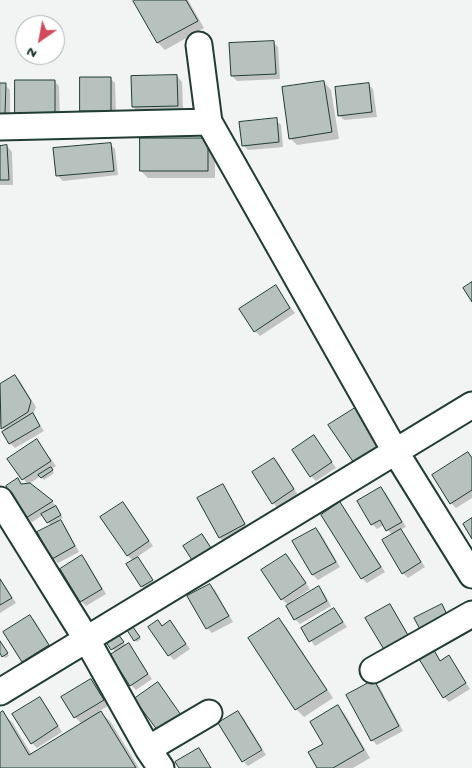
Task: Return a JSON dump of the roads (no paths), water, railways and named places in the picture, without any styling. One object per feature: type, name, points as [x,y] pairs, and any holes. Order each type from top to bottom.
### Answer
[{"type":"street","points":[[199,45],[209,122],[395,451],[472,575]]},
{"type":"street","points":[[0,127],[209,122]]},
{"type":"street","points":[[0,692],[472,405]]},
{"type":"street","points":[[0,500],[87,640],[154,758],[209,713]]},
{"type":"street","points":[[373,670],[472,614]]}]
